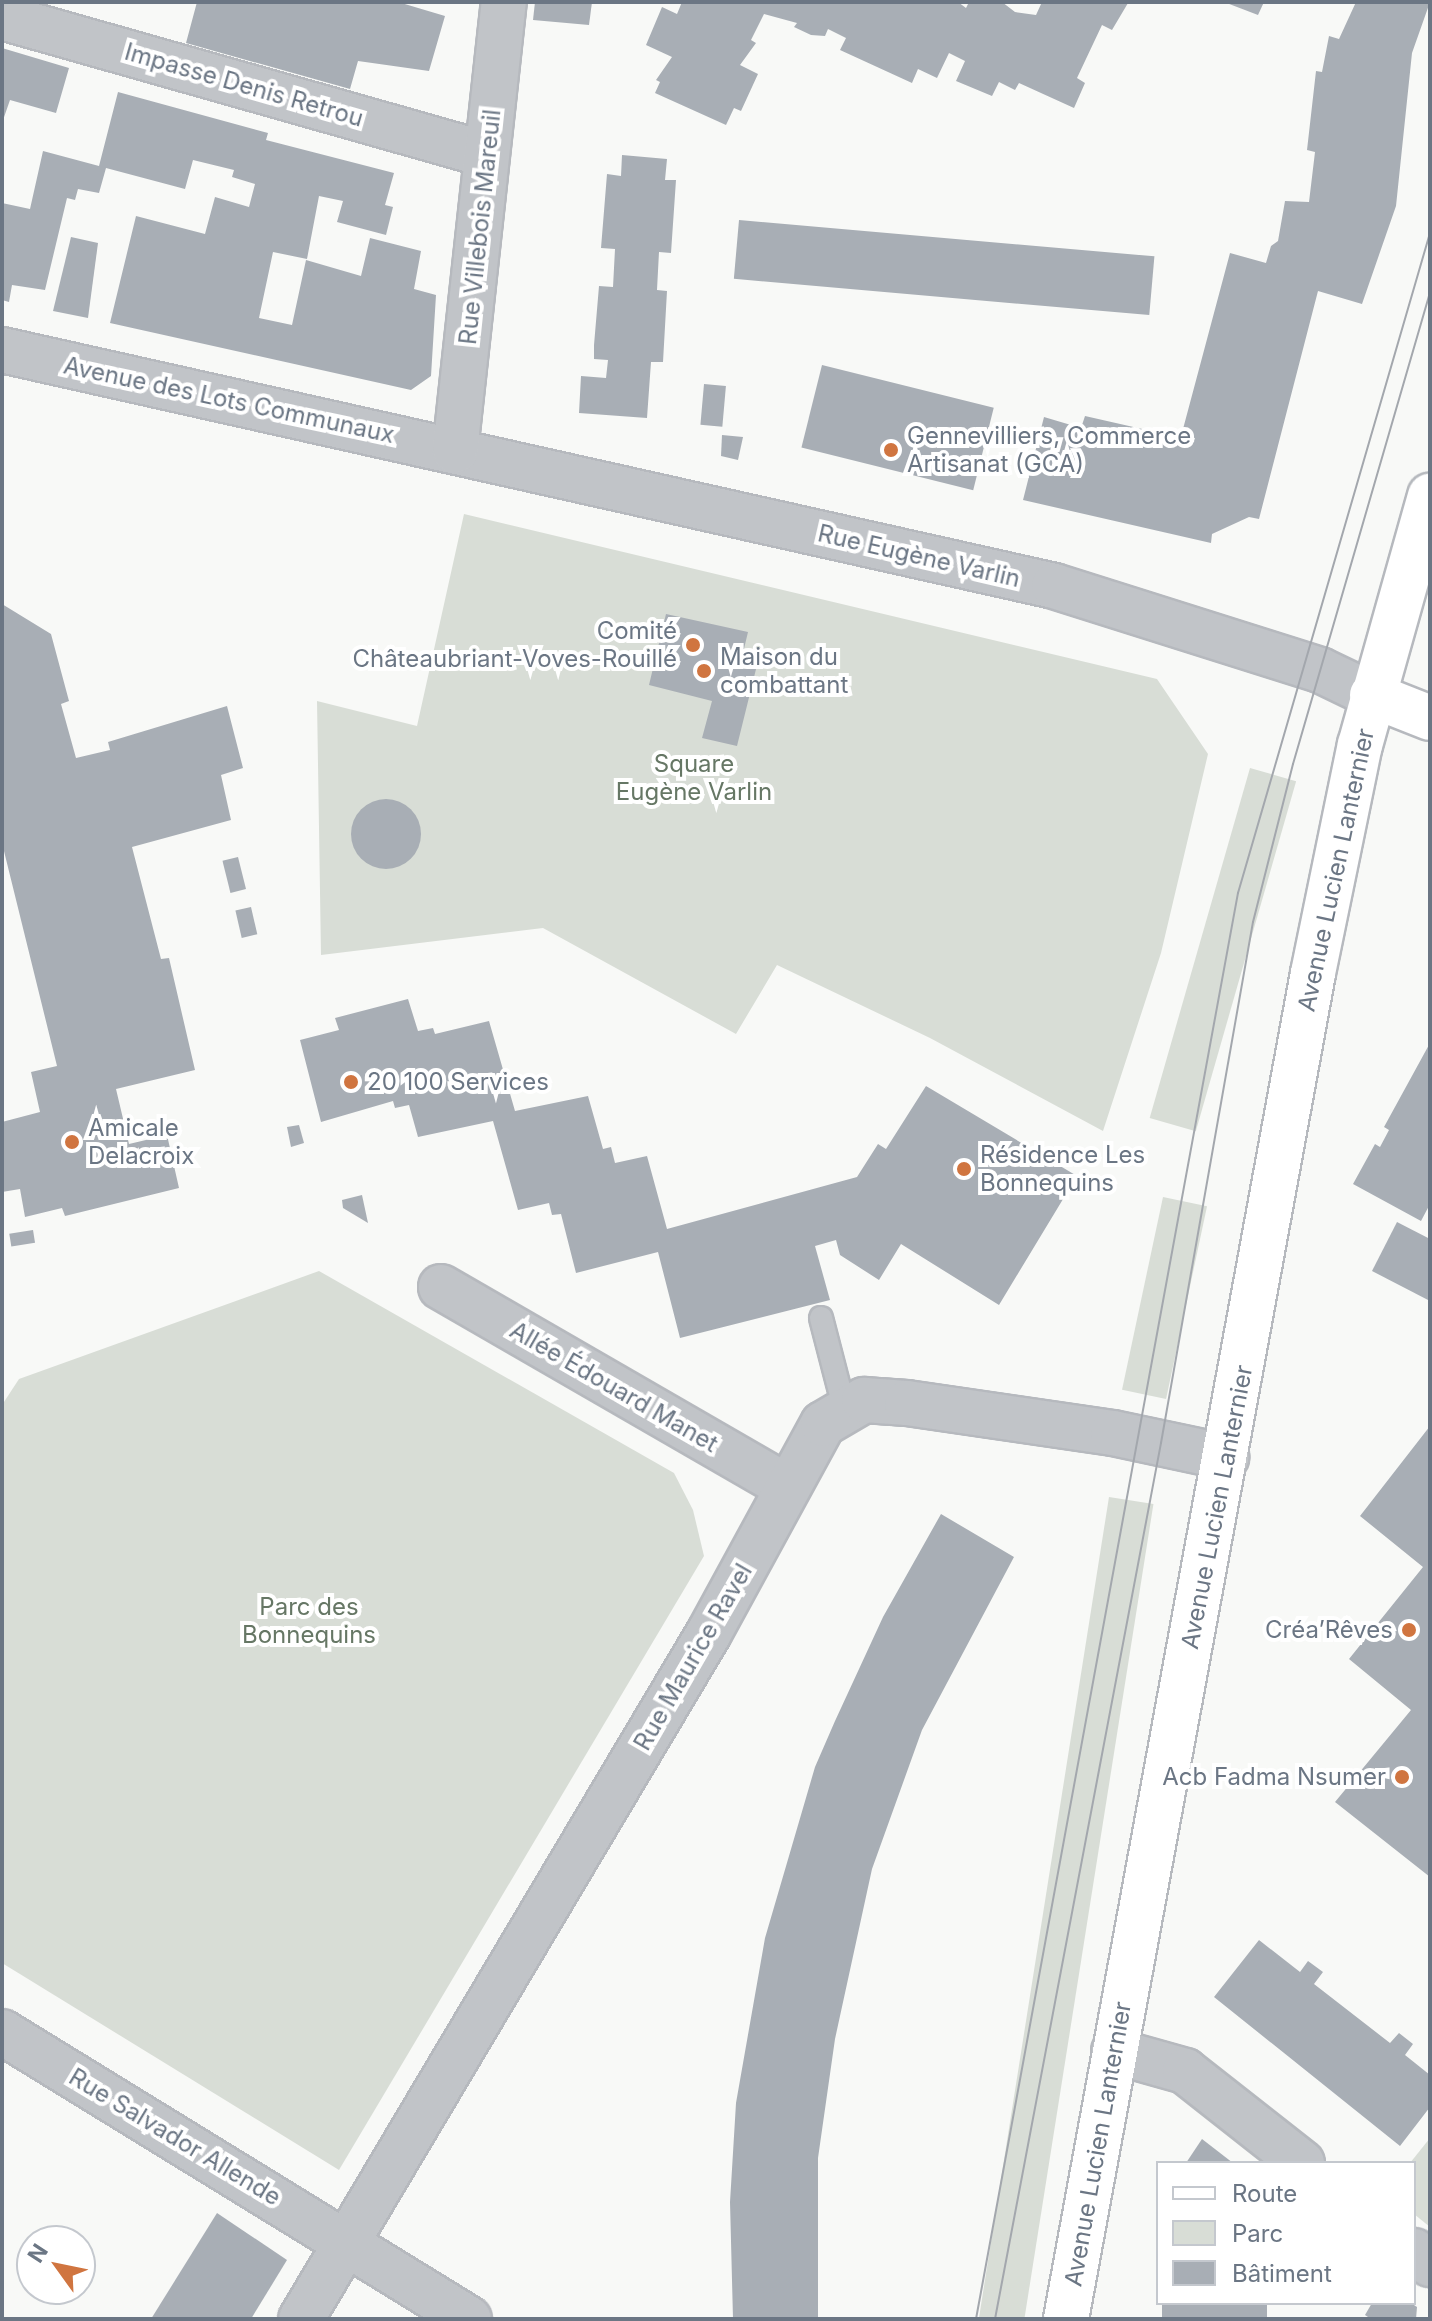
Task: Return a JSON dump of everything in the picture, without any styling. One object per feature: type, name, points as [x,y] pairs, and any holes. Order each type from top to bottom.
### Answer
[{"type":"main road","name":"Avenue Lucien Lanternier","points":[[1066,2319],[1313,973],[1372,695],[1430,496]]},
{"type":"main road","points":[[1372,695],[1430,718]]},
{"type":"street","name":"Rue Villebois Mareuil","points":[[455,451],[504,2]]},
{"type":"street","name":"Impasse Denis Retrou","points":[[2,17],[485,154]]},
{"type":"street","name":"Avenue des Lots Communaux","points":[[2,350],[455,451]]},
{"type":"street","name":"Rue Eugène Varlin","points":[[455,451],[1054,586],[1320,670],[1372,695]]},
{"type":"street","name":"Allée Édouard Manet","points":[[441,1287],[787,1487]]},
{"type":"street","points":[[844,1407],[864,1400],[923,1405],[1113,1433],[1226,1457]]},
{"type":"street","name":"Rue Maurice Ravel","points":[[301,2319],[701,1646],[823,1424],[844,1407]]},
{"type":"street","name":"Rue Salvador Allende","points":[[2,2032],[469,2319]]},
{"type":"street","points":[[1114,2051],[1185,2071],[1299,2161]]},
{"type":"lane","points":[[821,1318],[844,1407]]},
{"type":"green space","name":"Square Eugène Varlin","points":[[464,514],[1157,679],[1208,754],[1161,953],[1103,1131],[930,1038],[777,965],[736,1034],[543,928],[321,955],[317,701],[417,726]]},
{"type":"green space","points":[[1250,768],[1296,781],[1196,1131],[1150,1118]]},
{"type":"green space","points":[[1163,1197],[1207,1206],[1166,1399],[1122,1390]]},
{"type":"green space","name":"Parc des Bonnequins","points":[[319,1271],[674,1473],[693,1510],[704,1556],[339,2170],[2,1963],[2,1405],[19,1379]]},
{"type":"green space","points":[[1109,1497],[1153,1504],[1024,2319],[979,2319]]},
{"type":"green space","points":[[1430,2138],[1430,2227],[1416,2216],[1416,2161],[1412,2161]]},
{"type":"building","points":[[197,2],[398,2],[445,16],[429,71],[358,61],[350,89],[186,43]]},
{"type":"building","points":[[535,2],[592,2],[589,25],[533,20]]},
{"type":"building","points":[[682,2],[958,2],[966,8],[969,2],[1002,2],[1015,12],[1036,15],[1042,2],[1128,3],[1112,30],[1102,25],[1077,78],[1085,83],[1074,108],[1019,83],[1015,90],[999,82],[992,96],[956,81],[965,61],[949,53],[937,78],[918,69],[912,83],[840,50],[846,38],[828,29],[825,36],[811,35],[794,27],[797,23],[764,14],[751,40],[756,43],[740,65],[758,74],[741,111],[734,108],[726,125],[655,93],[660,82],[656,80],[672,57],[646,45],[662,7],[677,14]]},
{"type":"building","points":[[1224,2],[1264,2],[1258,15]]},
{"type":"building","points":[[1356,2],[1430,2],[1412,53],[1396,206],[1362,304],[1318,291],[1259,519],[1249,517],[1212,534],[1211,543],[1023,500],[1044,417],[1081,428],[1085,416],[1173,436],[1183,429],[1230,253],[1266,263],[1271,246],[1278,241],[1285,201],[1309,202],[1315,152],[1307,150],[1316,71],[1322,72],[1329,36],[1339,39]]},
{"type":"building","points":[[2,48],[69,68],[56,113],[10,100],[2,123]]},
{"type":"building","points":[[118,92],[268,133],[266,140],[394,173],[385,205],[393,207],[386,235],[337,222],[343,201],[319,196],[307,259],[273,252],[259,318],[292,325],[306,260],[361,276],[370,238],[421,251],[414,289],[436,295],[431,376],[411,390],[110,323],[136,216],[205,234],[215,197],[249,207],[255,184],[232,177],[234,170],[193,160],[185,189],[106,168],[99,193],[78,189],[75,200],[67,198],[45,290],[12,285],[9,302],[2,300],[2,203],[30,209],[43,151],[99,166]]},
{"type":"building","points":[[622,155],[667,159],[665,180],[676,180],[671,253],[659,252],[657,290],[667,291],[663,362],[651,362],[647,418],[579,413],[581,376],[606,378],[608,360],[594,359],[594,345],[599,286],[613,287],[615,249],[601,248],[607,174],[621,176]]},
{"type":"building","points":[[739,220],[1154,256],[1149,315],[734,279]]},
{"type":"building","points":[[71,237],[98,243],[88,318],[53,311]]},
{"type":"building","points":[[822,365],[994,408],[973,490],[801,447]]},
{"type":"building","points":[[704,384],[726,386],[722,427],[700,425]]},
{"type":"building","points":[[722,435],[743,437],[738,460],[721,456]]},
{"type":"building","points":[[2,604],[51,634],[69,701],[61,704],[76,758],[110,750],[108,742],[227,706],[243,768],[221,775],[231,820],[132,847],[161,959],[169,958],[195,1070],[116,1089],[129,1144],[167,1135],[179,1188],[65,1216],[62,1208],[25,1217],[20,1189],[2,1192],[2,1122],[40,1112],[31,1072],[57,1066],[2,843]]},
{"type":"building","name":"Maison du combattant","points":[[666,614],[748,632],[743,653],[759,657],[737,746],[702,738],[712,701],[649,685]]},
{"type":"building","points":[[386,799],[405,805],[415,815],[421,834],[415,853],[405,863],[386,869],[367,863],[357,853],[351,834],[357,815],[367,805]]},
{"type":"building","points":[[238,857],[246,889],[230,893],[222,861]]},
{"type":"building","points":[[251,907],[257,934],[242,938],[235,911]]},
{"type":"building","name":"Résidence Les Bonnequins","points":[[408,999],[418,1031],[433,1028],[435,1034],[489,1021],[515,1111],[588,1096],[603,1149],[611,1147],[615,1163],[647,1156],[667,1229],[857,1177],[878,1144],[886,1149],[926,1086],[1077,1176],[999,1305],[901,1244],[879,1280],[840,1255],[836,1240],[815,1246],[830,1300],[680,1338],[658,1252],[576,1273],[561,1214],[552,1215],[549,1203],[518,1210],[493,1121],[418,1137],[409,1105],[395,1108],[393,1101],[321,1122],[300,1040],[339,1030],[335,1018]]},
{"type":"building","points":[[1430,1043],[1430,1204],[1421,1221],[1353,1184],[1375,1144],[1380,1147],[1389,1130],[1384,1127]]},
{"type":"building","points":[[299,1125],[304,1143],[291,1147],[287,1127]]},
{"type":"building","points":[[362,1195],[368,1223],[343,1208],[342,1200]]},
{"type":"building","points":[[1397,1222],[1430,1239],[1430,1301],[1372,1271]]},
{"type":"building","points":[[33,1230],[35,1243],[11,1247],[9,1234]]},
{"type":"building","points":[[1430,1426],[1430,1877],[1335,1802],[1411,1710],[1349,1659],[1423,1567],[1360,1516]]},
{"type":"building","points":[[941,1514],[1014,1557],[922,1730],[872,1869],[835,2039],[818,2158],[818,2319],[733,2319],[730,2202],[736,2103],[765,1938],[815,1767],[883,1617]]},
{"type":"building","points":[[1259,1940],[1300,1972],[1308,1961],[1323,1972],[1314,1984],[1390,2043],[1399,2033],[1413,2044],[1405,2055],[1430,2075],[1430,2107],[1400,2146],[1214,1997]]},
{"type":"building","points":[[1202,2139],[1230,2161],[1187,2161]]},
{"type":"building","points":[[217,2213],[287,2260],[251,2319],[151,2319]]},
{"type":"building","points":[[1162,2305],[1267,2305],[1267,2319],[1162,2319]]},
{"type":"building","points":[[1371,2305],[1417,2307],[1416,2319],[1371,2319],[1365,2315]]},
{"type":"tram line","points":[[976,2319],[1238,893],[1430,233]]},
{"type":"tram line","points":[[995,2319],[1161,1443],[1253,922],[1293,764],[1430,292]]},
{"type":"place","name":"Gennevilliers, Commerce Artisanat (GCA)","points":[[891,450]]},
{"type":"place","name":"Comité Châteaubriant-Voves-Rouillé","points":[[693,645]]},
{"type":"place","name":"Maison du combattant","points":[[704,671]]},
{"type":"place","name":"20 100 Services","points":[[351,1082]]},
{"type":"place","name":"Amicale Delacroix","points":[[72,1142]]},
{"type":"place","name":"Résidence Les Bonnequins","points":[[964,1169]]},
{"type":"place","name":"Créa’Rêves","points":[[1409,1630]]},
{"type":"place","name":"Acb Fadma Nsumer","points":[[1402,1777]]}]
